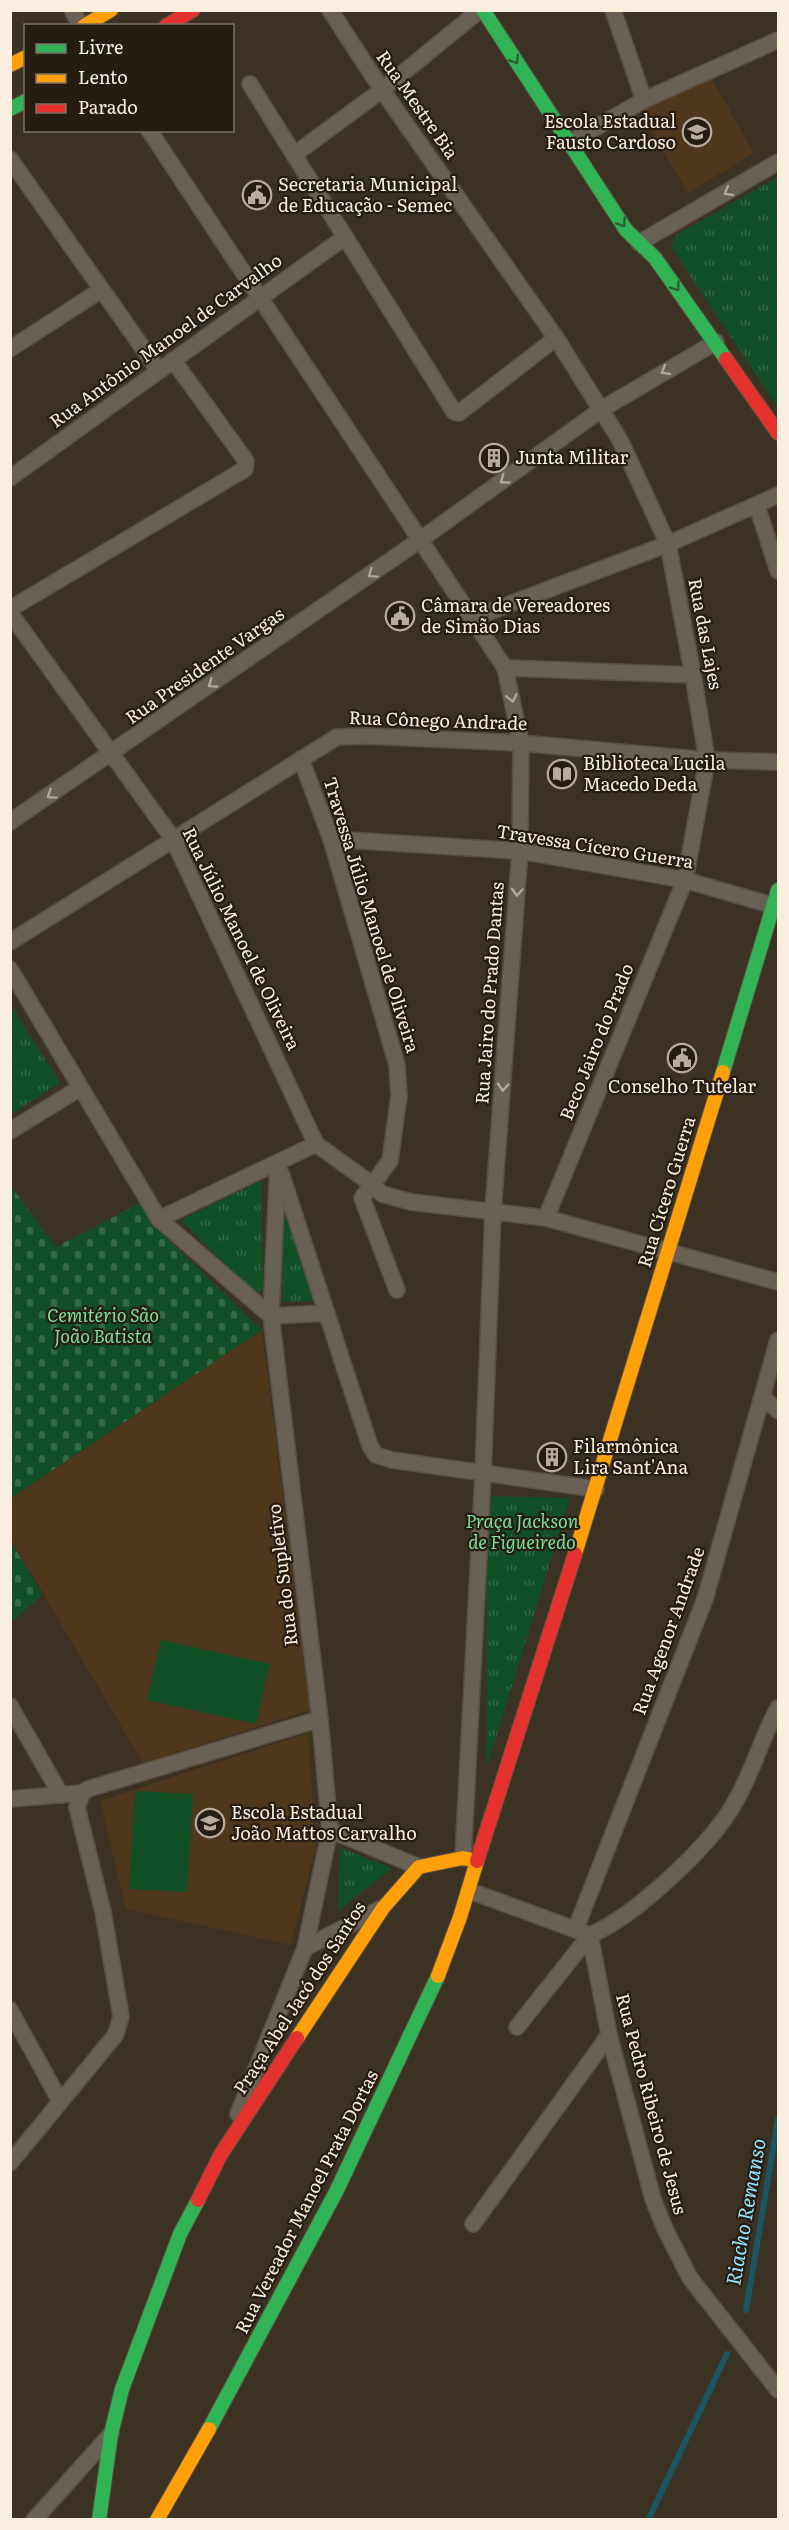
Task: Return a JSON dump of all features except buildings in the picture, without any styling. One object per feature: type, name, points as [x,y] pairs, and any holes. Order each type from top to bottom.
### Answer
[{"type":"main road","points":[[86,24],[111,10]]},
{"type":"main road","points":[[169,24],[193,10]]},
{"type":"main road","points":[[482,10],[626,230],[655,258],[778,433]]},
{"type":"main road","points":[[10,65],[24,58]]},
{"type":"main road","points":[[10,108],[24,102]]},
{"type":"main road","name":"Rua Cícero Guerra","points":[[596,1489],[776,906],[778,890]]},
{"type":"main road","points":[[419,1868],[470,1860],[596,1489]]},
{"type":"main road","name":"Rua Vereador Manoel Prata Dortas","points":[[157,2520],[309,2244],[373,2117],[426,2003],[470,1892],[470,1860]]},
{"type":"main road","name":"Praça Abel Jacó dos Santos","points":[[99,2520],[111,2434],[122,2389],[180,2234],[221,2154],[383,1908],[419,1868]]},
{"type":"street","points":[[72,10],[82,24]]},
{"type":"street","name":"Rua Mestre Bia","points":[[330,10],[382,90],[556,338],[602,409]]},
{"type":"street","points":[[295,154],[382,90],[482,10]]},
{"type":"street","points":[[614,10],[644,100]]},
{"type":"street","points":[[569,143],[644,100],[778,40]]},
{"type":"street","points":[[250,84],[456,413],[556,338]]},
{"type":"street","name":"Rua Jairo do Prado Dantas","points":[[150,132],[506,668],[521,743],[520,851],[494,1211],[483,1474]]},
{"type":"street","points":[[10,159],[159,371]]},
{"type":"street","points":[[639,243],[778,162]]},
{"type":"street","name":"Rua Antônio Manoel de Carvalho","points":[[10,478],[345,237]]},
{"type":"street","points":[[10,349],[101,290]]},
{"type":"street","name":"Rua Presidente Vargas","points":[[10,822],[420,540],[602,409],[716,342]]},
{"type":"street","points":[[10,611],[247,466],[246,461],[173,360]]},
{"type":"street","name":"Rua das Lajes","points":[[602,409],[668,544],[693,675],[707,760],[685,880]]},
{"type":"street","points":[[473,618],[668,544],[778,495]]},
{"type":"street","points":[[757,506],[778,571]]},
{"type":"street","name":"Rua Júlio Manoel de Oliveira","points":[[10,611],[173,838],[316,1144]]},
{"type":"street","points":[[506,668],[693,675]]},
{"type":"street","name":"Rua Cônego Andrade","points":[[10,942],[337,737],[349,735],[521,743],[707,760],[778,762]]},
{"type":"street","name":"Travessa Júlio Manoel de Oliveira","points":[[301,759],[331,838],[398,1065],[399,1096],[390,1161],[362,1198],[397,1290]]},
{"type":"street","name":"Travessa Cícero Guerra","points":[[331,838],[520,851],[685,880],[776,906]]},
{"type":"street","name":"Beco Jairo do Prado","points":[[546,1218],[685,880]]},
{"type":"street","points":[[10,969],[159,1220],[271,1316],[327,1313]]},
{"type":"street","points":[[10,1131],[80,1088]]},
{"type":"street","points":[[159,1220],[316,1144],[382,1194],[411,1202],[546,1218],[778,1282]]},
{"type":"street","points":[[278,1164],[370,1446],[376,1455],[392,1460],[596,1489]]},
{"type":"street","name":"Rua do Supletivo","points":[[278,1164],[271,1316],[320,1719],[330,1830]]},
{"type":"street","name":"Rua Agenor Andrade","points":[[583,1931],[705,1599],[764,1398],[778,1340]]},
{"type":"street","points":[[764,1398],[778,1411]]},
{"type":"street","points":[[470,1860],[483,1474]]},
{"type":"street","points":[[10,1706],[61,1795]]},
{"type":"street","points":[[470,1892],[583,1931],[620,1919],[693,1857],[734,1805],[778,1708]]},
{"type":"street","points":[[10,1799],[82,1793],[88,1789],[320,1719]]},
{"type":"street","points":[[10,2163],[116,2034],[121,2016],[102,1912],[77,1807],[82,1793]]},
{"type":"street","points":[[330,1830],[419,1868]]},
{"type":"street","name":"Praça Abel Jacó dos Santos","points":[[221,2154],[305,1948],[330,1830]]},
{"type":"street","points":[[305,1948],[383,1908]]},
{"type":"street","points":[[517,2027],[583,1931]]},
{"type":"street","name":"Rua Pedro Ribeiro de Jesus","points":[[583,1931],[653,2199],[675,2252],[690,2278],[778,2390]]},
{"type":"street","points":[[10,2010],[60,2100]]},
{"type":"street","points":[[472,2224],[609,2035]]},
{"type":"street","points":[[34,2520],[111,2434]]},
{"type":"shaded area","name":"Escola Estadual Fausto Cardoso","points":[[710,76],[754,153],[688,193],[639,110]]},
{"type":"shaded area","points":[[262,1330],[310,1710],[143,1763],[11,1539],[10,1499]]},
{"type":"shaded area","name":"Escola Estadual João Mattos Carvalho","points":[[308,1733],[316,1845],[291,1945],[126,1909],[100,1801]]},
{"type":"green space","points":[[778,177],[778,408],[671,247],[676,235]]},
{"type":"green space","points":[[10,1004],[60,1083],[11,1114],[10,1114]]},
{"type":"green space","points":[[262,1180],[263,1290],[254,1295],[181,1220]]},
{"type":"green space","name":"Cemitério São João Batista","points":[[10,1185],[56,1247],[142,1202],[152,1224],[262,1330],[11,1498]]},
{"type":"green space","points":[[291,1216],[316,1301],[283,1302],[280,1219]]},
{"type":"green space","name":"Praça Jackson de Figueiredo","points":[[486,1496],[570,1498],[487,1767]]},
{"type":"green space","points":[[10,1539],[42,1595],[11,1623],[10,1623]]},
{"type":"green space","points":[[161,1640],[270,1664],[256,1724],[147,1700]]},
{"type":"green space","points":[[135,1791],[193,1794],[187,1892],[129,1889]]},
{"type":"green space","points":[[340,1848],[392,1868],[338,1911]]},
{"type":"waterway","name":"Riacho Remanso","points":[[746,2310],[778,2119]]},
{"type":"waterway","name":"Riacho Remanso","points":[[648,2520],[727,2354]]},
{"type":"traffic: fast","points":[[483,10],[626,230],[655,258],[726,359]]},
{"type":"traffic: fast","points":[[10,109],[24,102]]},
{"type":"traffic: fast","points":[[723,1072],[778,890]]},
{"type":"traffic: fast","points":[[209,2429],[336,2192],[438,1976]]},
{"type":"traffic: fast","points":[[99,2520],[111,2434],[122,2389],[180,2234],[198,2200]]},
{"type":"traffic: slow","points":[[87,24],[111,10]]},
{"type":"traffic: slow","points":[[10,65],[24,58]]},
{"type":"traffic: slow","points":[[575,1554],[723,1072]]},
{"type":"traffic: slow","points":[[297,2038],[383,1908],[419,1867],[463,1858],[477,1861],[460,1917],[438,1976]]},
{"type":"traffic: slow","points":[[157,2520],[209,2429]]},
{"type":"traffic: jam","points":[[169,24],[193,10]]},
{"type":"traffic: jam","points":[[726,359],[778,433]]},
{"type":"traffic: jam","points":[[477,1861],[575,1554]]},
{"type":"traffic: jam","points":[[198,2200],[221,2154],[297,2038]]},
{"type":"place","name":"Escola Estadual Fausto Cardoso","points":[[697,132]]},
{"type":"place","name":"Secretaria Municipal de Educação - Semec","points":[[257,195]]},
{"type":"place","name":"Junta Militar","points":[[494,458]]},
{"type":"place","name":"Câmara de Vereadores de Simão Dias","points":[[400,616]]},
{"type":"place","name":"Biblioteca Lucila Macedo Deda","points":[[562,774]]},
{"type":"place","name":"Conselho Tutelar","points":[[682,1058]]},
{"type":"place","name":"Filarmônica Lira Sant'Ana","points":[[552,1457]]},
{"type":"place","name":"Escola Estadual João Mattos Carvalho","points":[[210,1823]]}]
